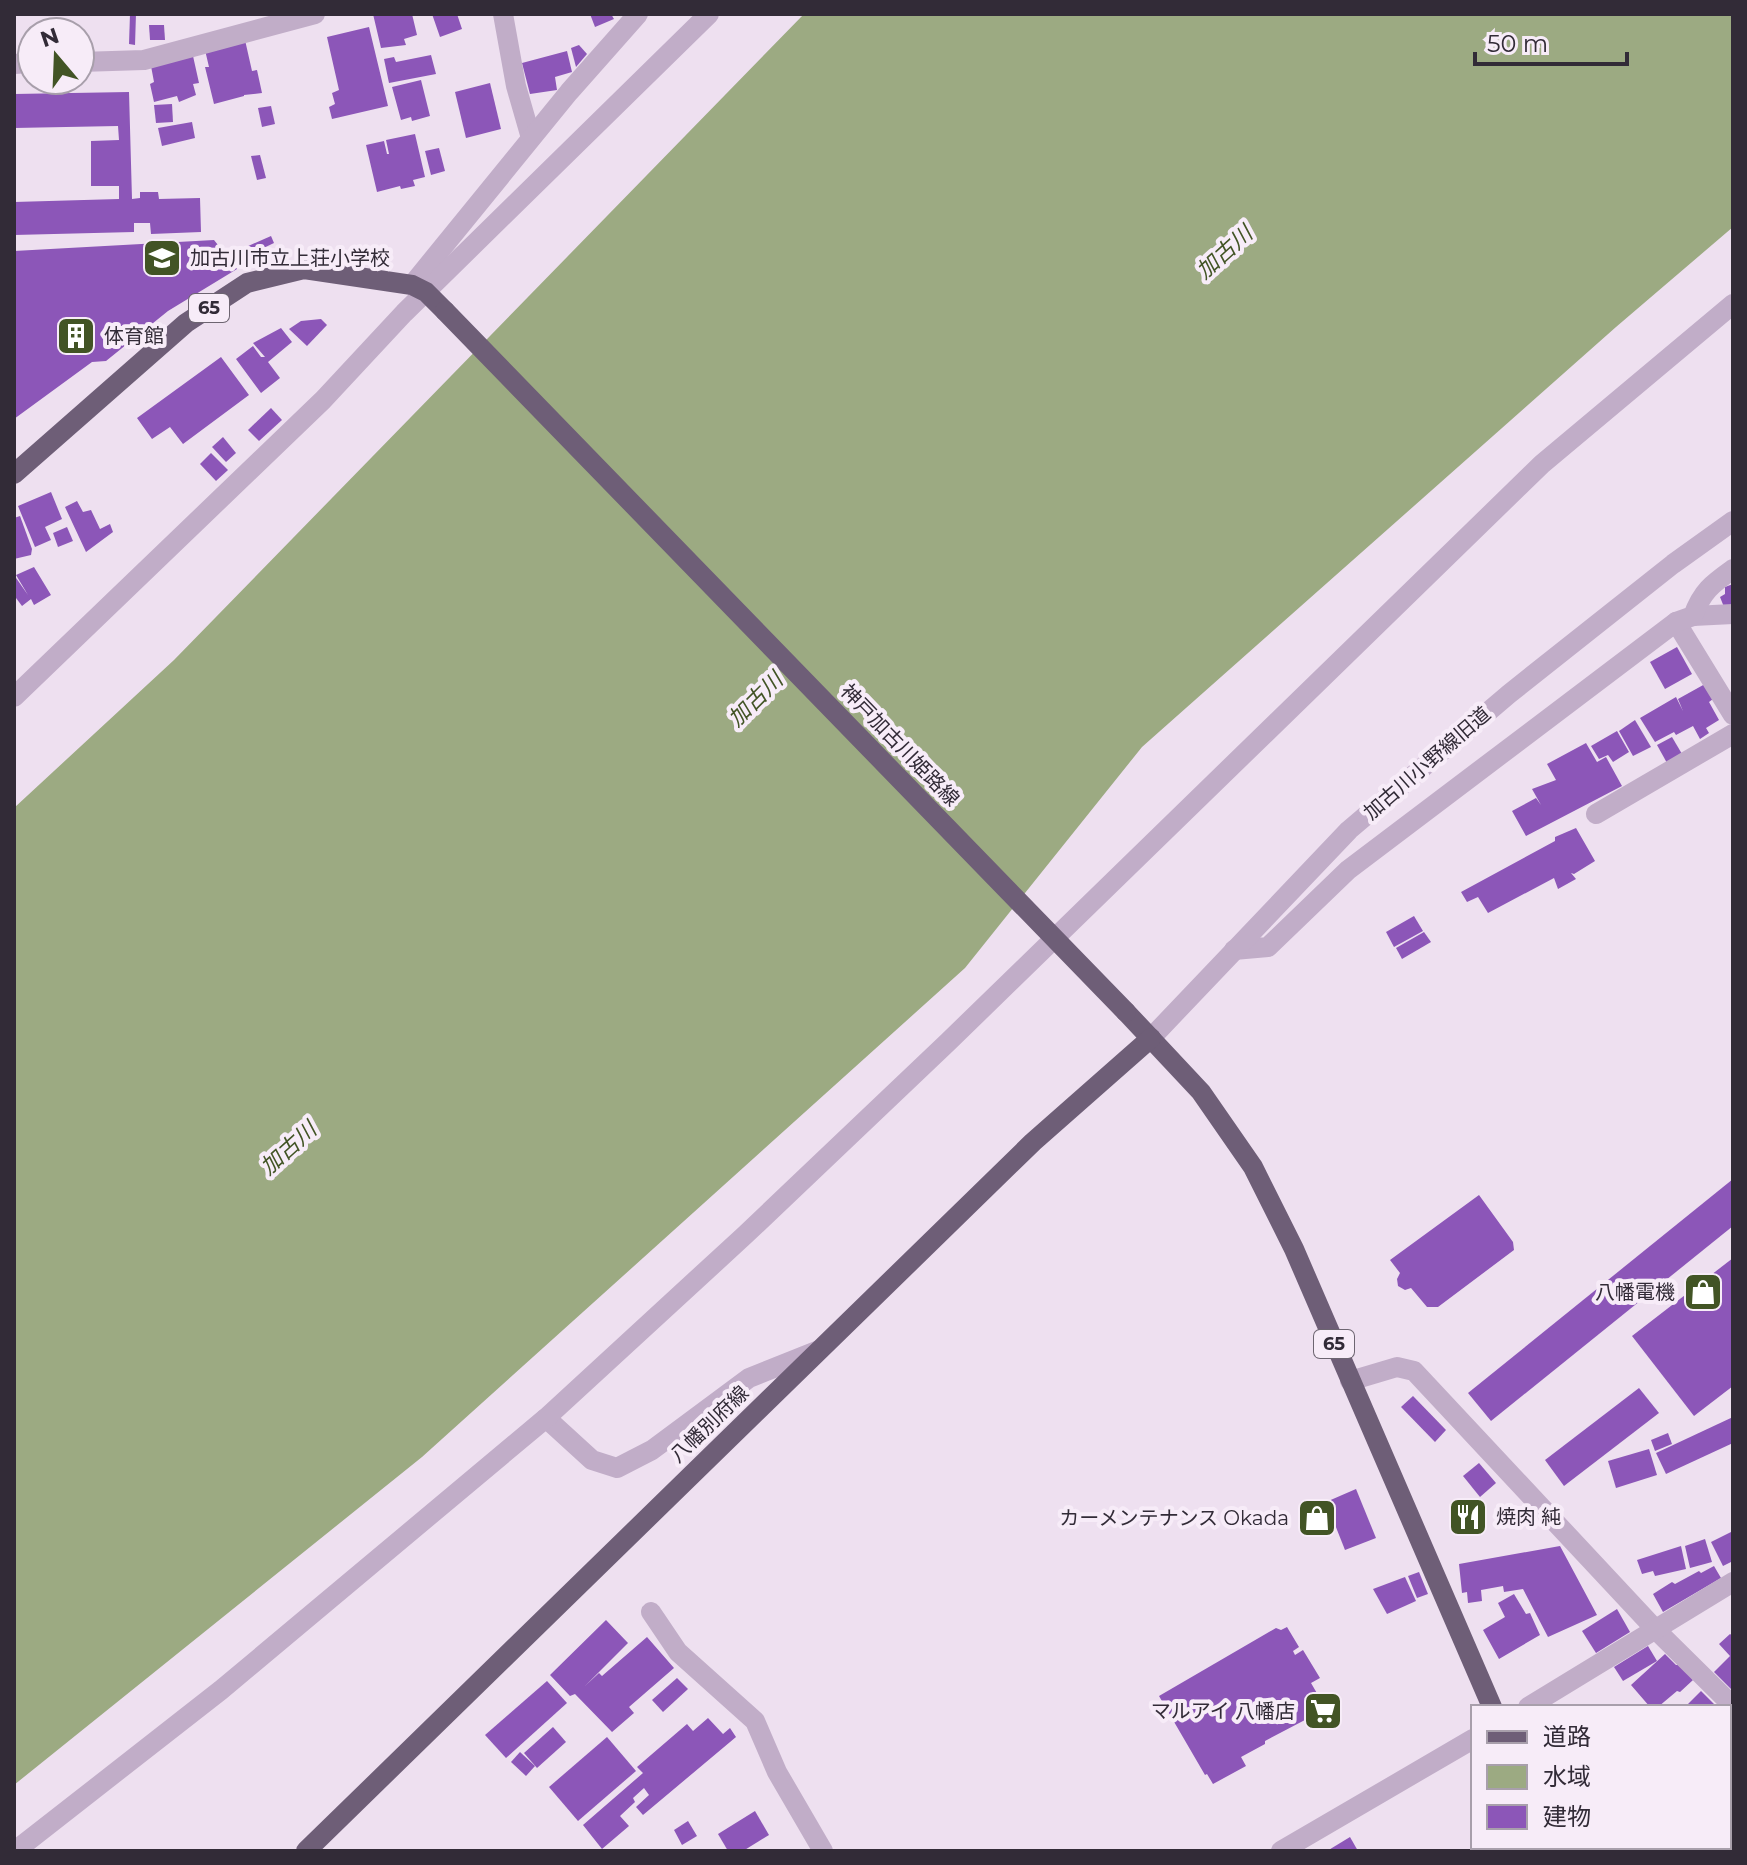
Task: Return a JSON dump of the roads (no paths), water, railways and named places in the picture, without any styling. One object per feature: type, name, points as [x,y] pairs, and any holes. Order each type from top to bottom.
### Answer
[{"type":"main road","name":"65","points":[[14,474],[186,323],[247,283],[304,269],[419,289]]},
{"type":"main road","name":"神戸加古川姫路線","points":[[419,289],[445,311],[1201,1092],[1253,1167],[1294,1249],[1491,1705]]},
{"type":"main road","name":"八幡別府線","points":[[306,1851],[1033,1142],[1151,1038]]},
{"type":"street","points":[[96,62],[144,60],[270,19],[315,14]]},
{"type":"street","points":[[503,14],[516,86],[531,138]]},
{"type":"street","points":[[19,684],[312,411],[419,289],[531,138],[638,14]]},
{"type":"street","points":[[419,289],[709,14]]},
{"type":"street","points":[[15,1851],[221,1690],[546,1418],[745,1235],[959,1031],[1542,464],[1733,304]]},
{"type":"street","name":"加古川小野線旧道","points":[[1151,1038],[1349,830],[1509,694],[1673,564],[1733,521]]},
{"type":"street","points":[[1234,950],[1268,947],[1348,870],[1684,619],[1700,597],[1733,569]]},
{"type":"street","points":[[1684,619],[1733,614]]},
{"type":"street","points":[[1684,619],[1733,715]]},
{"type":"street","points":[[1596,814],[1733,734]]},
{"type":"street","points":[[546,1418],[592,1460],[617,1468],[652,1450],[749,1378],[819,1350]]},
{"type":"street","points":[[1350,1381],[1397,1367],[1414,1371],[1656,1630],[1733,1706]]},
{"type":"street","points":[[1531,1705],[1733,1582]]},
{"type":"street","points":[[651,1612],[678,1652],[755,1721],[777,1772],[823,1851]]},
{"type":"street","points":[[1281,1851],[1471,1740]]},
{"type":"water","name":"加古川","points":[[804,14],[1733,14],[1733,227],[1142,747],[965,968],[422,1457],[14,1785],[14,808],[174,660]]},
{"type":"place","name":"加古川市立上荘小学校","points":[[162,258]]},
{"type":"place","name":"体育館","points":[[76,336]]},
{"type":"place","name":"八幡電機","points":[[1703,1292]]},
{"type":"place","name":"焼肉 純","points":[[1468,1517]]},
{"type":"place","name":"カーメンテナンス Okada","points":[[1317,1518]]},
{"type":"place","name":"マルアイ 八幡店","points":[[1323,1711]]}]
